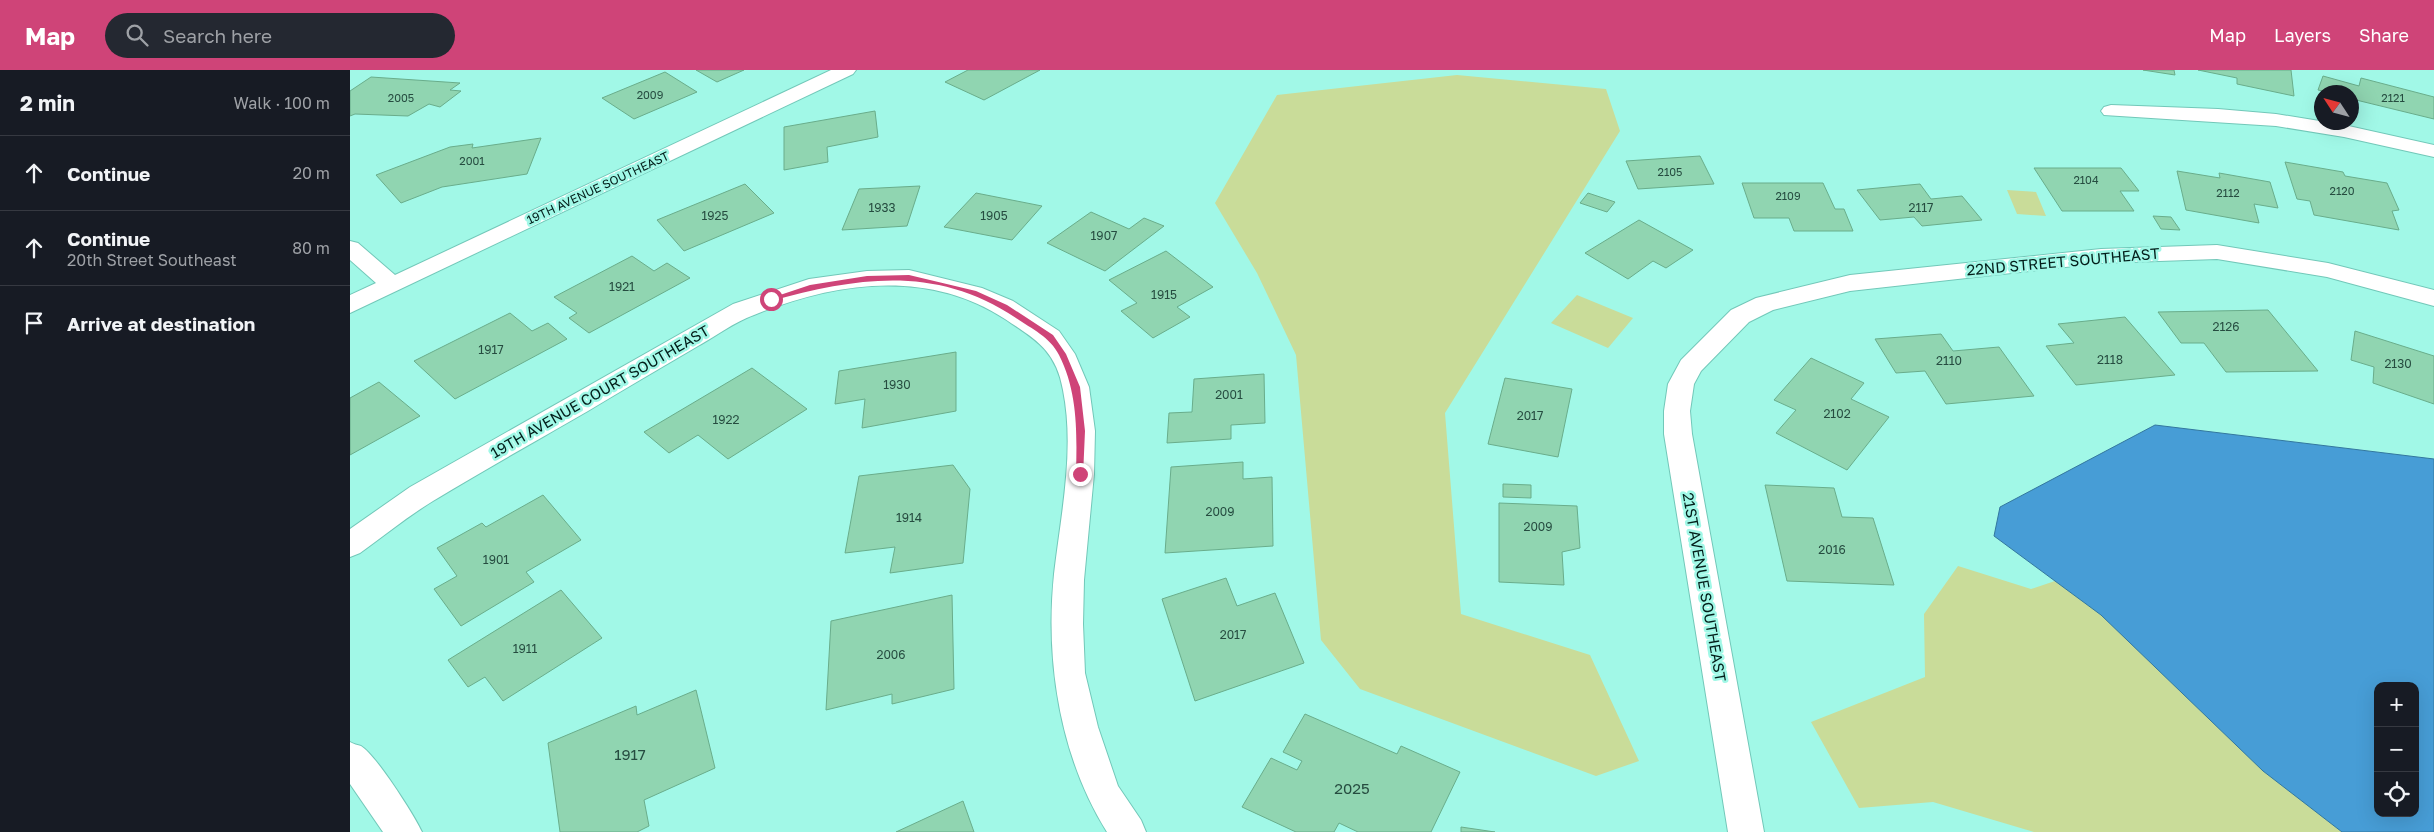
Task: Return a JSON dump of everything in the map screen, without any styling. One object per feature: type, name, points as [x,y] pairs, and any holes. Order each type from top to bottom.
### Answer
[{"type":"street","name":"19TH AVENUE SOUTHEAST","points":[[350,305],[846,70]]},
{"type":"street","points":[[2111,111],[2252,117],[2284,121],[2434,151]]},
{"type":"street","points":[[350,248],[392,285]]},
{"type":"street","name":"22ND STREET SOUTHEAST","points":[[1706,349],[1740,316],[1765,304],[1801,294],[1850,283],[2101,256],[2181,253],[2244,255],[2328,270],[2434,298]]},
{"type":"street","name":"19TH AVENUE COURT SOUTHEAST","points":[[350,545],[420,494],[742,310],[810,287],[867,278],[909,277],[974,293],[1028,321],[1050,337],[1062,354],[1076,387],[1081,431],[1080,474],[1069,580],[1067,624],[1069,673],[1081,727],[1102,794],[1128,832]]},
{"type":"street","name":"21ST AVENUE SOUTHEAST","points":[[1706,349],[1690,366],[1681,384],[1677,411],[1678,434],[1746,832]]},
{"type":"street","points":[[350,758],[377,791],[404,832]]},
{"type":"green space","points":[[1457,75],[1606,89],[1620,131],[1445,413],[1461,614],[1590,655],[1639,761],[1596,776],[1360,689],[1321,640],[1296,355],[1257,273],[1215,203],[1277,95]]},
{"type":"green space","points":[[2007,190],[2036,192],[2046,216],[2017,214]]},
{"type":"green space","points":[[1577,295],[1633,318],[1608,348],[1551,323]]},
{"type":"green space","points":[[1958,566],[2031,589],[2055,581],[2101,615],[2263,771],[2342,832],[2034,832],[1933,802],[1859,808],[1811,722],[1925,677],[1924,614]]},
{"type":"water","points":[[2155,425],[2434,459],[2434,832],[2342,832],[2263,771],[2101,615],[1994,536],[2000,507]]},
{"type":"building","points":[[696,70],[744,70],[717,82]]},
{"type":"building","points":[[968,70],[1040,70],[984,100],[945,82]]},
{"type":"building","points":[[2143,70],[2174,70],[2175,75]]},
{"type":"building","points":[[2198,70],[2291,70],[2294,96],[2237,84],[2237,78]]},
{"type":"building","points":[[665,72],[697,92],[634,119],[602,98]]},
{"type":"building","points":[[2323,76],[2355,85],[2320,85]]},
{"type":"building","points":[[371,77],[460,83],[450,90],[461,91],[440,107],[429,104],[408,116],[355,114],[350,116],[350,91]]},
{"type":"building","points":[[2361,78],[2434,97],[2434,119],[2359,101]]},
{"type":"building","points":[[875,111],[878,137],[827,147],[828,162],[784,170],[784,127]]},
{"type":"building","points":[[541,138],[527,174],[442,187],[401,203],[376,175],[450,147],[473,144],[472,148]]},
{"type":"building","points":[[1700,156],[1714,184],[1638,189],[1626,161]]},
{"type":"building","points":[[2285,162],[2343,172],[2345,176],[2387,183],[2399,210],[2392,211],[2399,230],[2314,215],[2310,201],[2297,199]]},
{"type":"building","points":[[2034,168],[2121,168],[2139,191],[2120,191],[2134,211],[2062,211]]},
{"type":"building","points":[[2177,171],[2220,178],[2219,173],[2270,182],[2278,208],[2254,204],[2259,223],[2186,210]]},
{"type":"building","points":[[1742,183],[1823,183],[1835,209],[1844,209],[1853,231],[1794,231],[1789,218],[1754,218]]},
{"type":"building","points":[[745,184],[774,213],[684,251],[657,220]]},
{"type":"building","points":[[1920,184],[1931,199],[1962,196],[1982,220],[1922,226],[1914,217],[1880,220],[1857,190]]},
{"type":"building","points":[[920,186],[907,226],[842,230],[859,189]]},
{"type":"building","points":[[976,193],[1042,206],[1012,240],[944,227]]},
{"type":"building","points":[[1588,193],[1615,202],[1607,212],[1580,203]]},
{"type":"building","points":[[1091,212],[1129,229],[1144,218],[1164,226],[1105,271],[1047,243]]},
{"type":"building","points":[[2153,216],[2171,217],[2180,230],[2161,229]]},
{"type":"building","points":[[1639,220],[1693,250],[1666,268],[1653,261],[1628,279],[1585,253]]},
{"type":"building","points":[[1166,251],[1213,287],[1177,307],[1190,317],[1153,338],[1121,311],[1137,303],[1109,280]]},
{"type":"building","points":[[632,256],[654,271],[667,263],[690,278],[589,333],[569,318],[577,313],[554,297]]},
{"type":"building","points":[[2268,310],[2318,371],[2226,372],[2204,343],[2181,343],[2158,312]]},
{"type":"building","points":[[510,313],[532,331],[548,323],[567,339],[455,399],[414,361]]},
{"type":"building","points":[[2125,317],[2175,375],[2076,385],[2046,346],[2074,343],[2058,324]]},
{"type":"building","points":[[2355,331],[2434,356],[2434,404],[2373,383],[2374,367],[2351,360]]},
{"type":"building","points":[[1941,334],[1953,351],[1999,347],[2034,396],[1946,404],[1925,371],[1896,373],[1875,339]]},
{"type":"building","points":[[956,352],[956,411],[862,428],[865,399],[835,404],[839,371]]},
{"type":"building","points":[[1811,358],[1864,383],[1851,399],[1889,417],[1847,470],[1776,433],[1796,410],[1774,400]]},
{"type":"building","points":[[752,368],[807,409],[728,459],[698,435],[669,453],[644,432]]},
{"type":"building","points":[[1264,374],[1265,423],[1231,425],[1231,439],[1167,443],[1169,413],[1192,412],[1194,379]]},
{"type":"building","points":[[1505,378],[1572,389],[1558,457],[1488,444]]},
{"type":"building","points":[[379,382],[420,416],[350,455],[350,398]]},
{"type":"building","points":[[1243,462],[1243,479],[1272,477],[1273,546],[1165,553],[1171,467]]},
{"type":"building","points":[[953,465],[970,489],[963,563],[890,573],[895,547],[845,553],[859,476]]},
{"type":"building","points":[[1503,484],[1531,485],[1531,498],[1503,497]]},
{"type":"building","points":[[1765,485],[1834,488],[1842,517],[1873,518],[1894,585],[1787,581]]},
{"type":"building","points":[[543,495],[581,540],[526,572],[534,582],[461,626],[434,589],[457,576],[437,548],[482,523],[486,527]]},
{"type":"building","points":[[1499,503],[1577,506],[1580,548],[1562,552],[1564,585],[1499,582]]},
{"type":"building","points":[[1226,578],[1237,606],[1275,593],[1304,663],[1195,701],[1162,599]]},
{"type":"building","points":[[561,590],[602,638],[503,701],[485,677],[468,687],[448,660]]},
{"type":"building","points":[[952,595],[954,689],[892,704],[892,694],[826,710],[831,621]]},
{"type":"building","points":[[696,690],[715,768],[644,800],[649,826],[637,832],[560,832],[548,743],[636,706],[637,715]]},
{"type":"building","points":[[1305,714],[1397,754],[1401,746],[1460,772],[1431,832],[1358,832],[1339,823],[1334,832],[1296,832],[1242,807],[1271,758],[1297,770],[1302,761],[1283,752]]},
{"type":"building","points":[[963,801],[974,832],[896,832]]},
{"type":"building","points":[[1461,827],[1495,832],[1461,832]]},
{"type":"route","points":[[771,299],[810,287],[867,278],[909,277],[974,293],[1004,307],[1050,337],[1062,354],[1076,387],[1081,431],[1080,474]]}]
